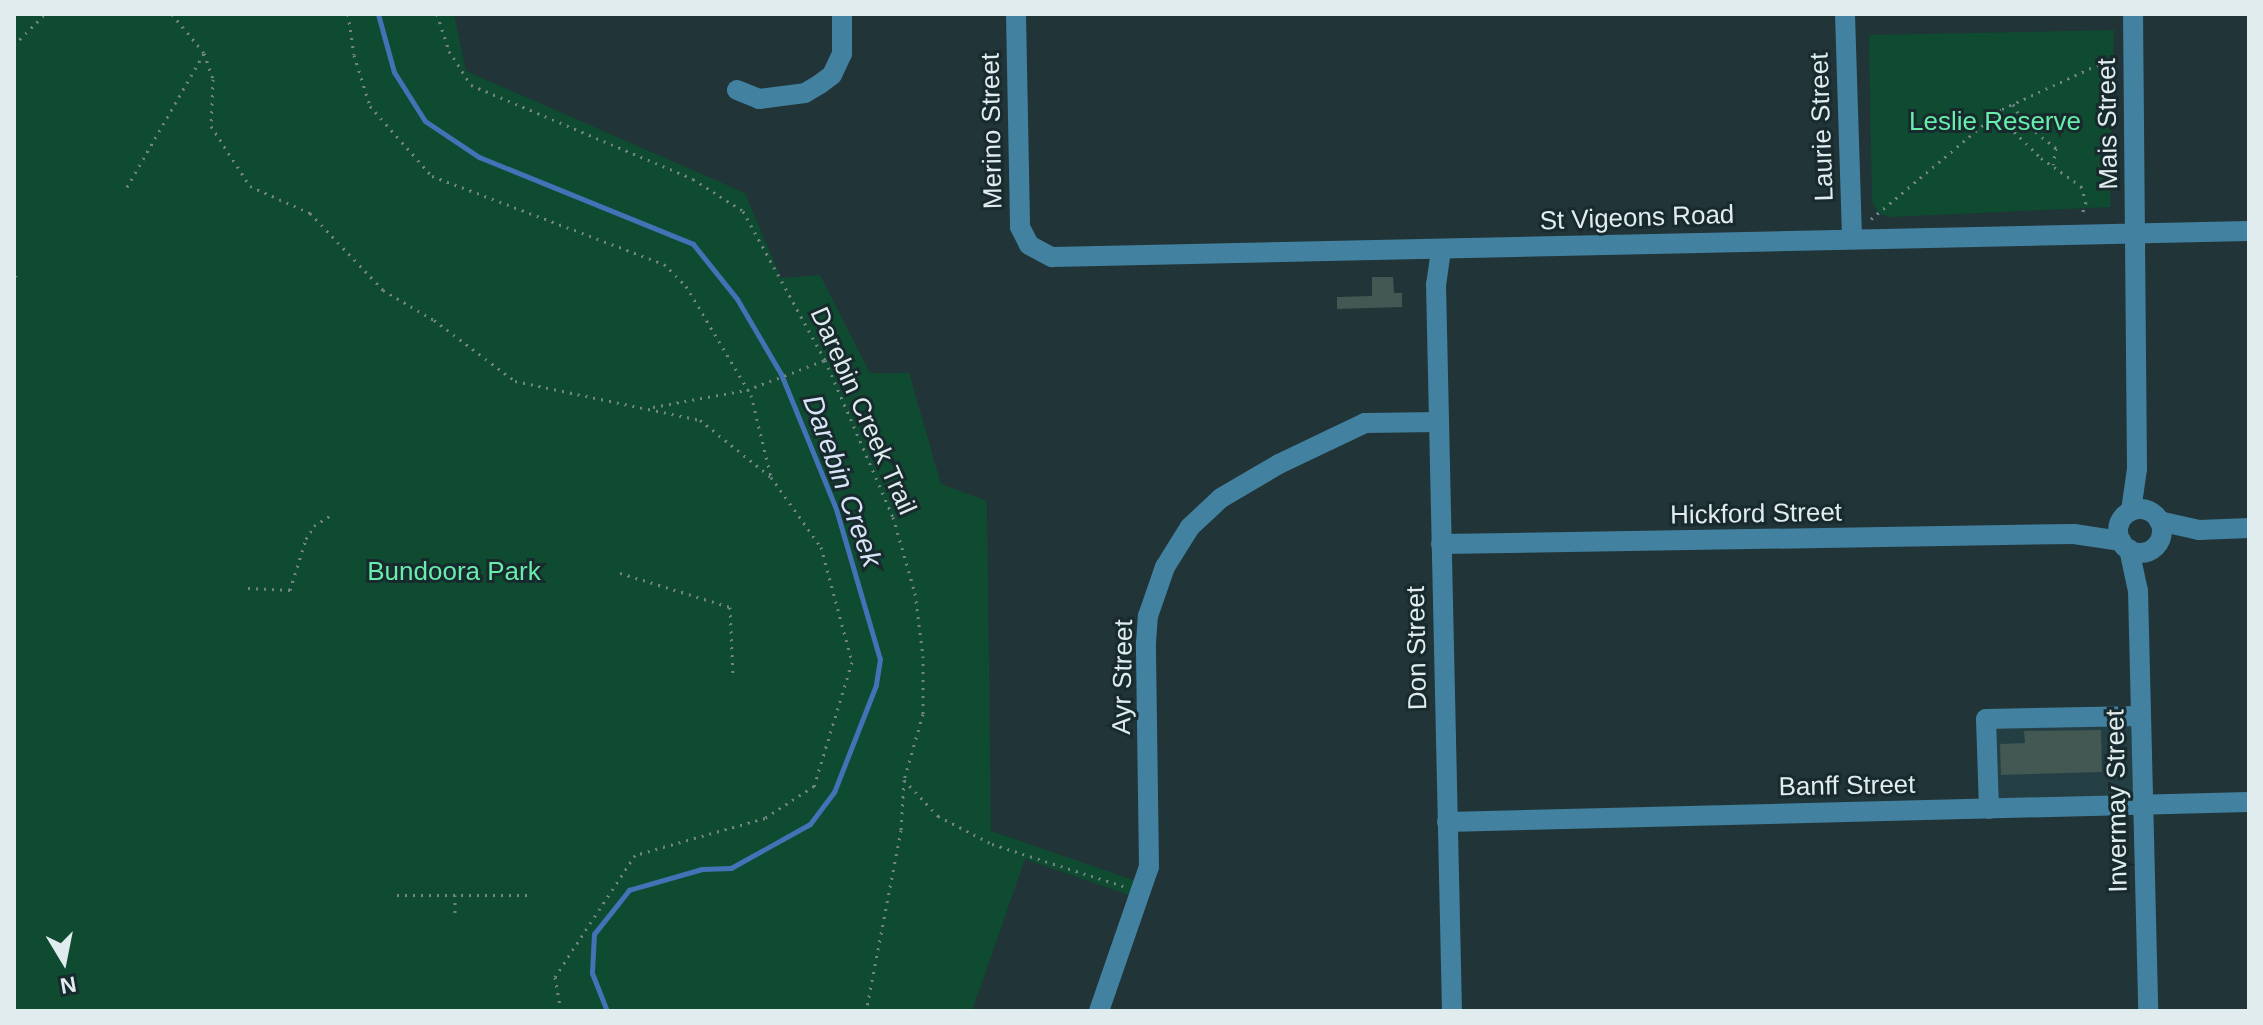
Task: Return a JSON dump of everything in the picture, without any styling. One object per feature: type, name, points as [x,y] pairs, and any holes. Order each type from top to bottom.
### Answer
[{"type":"street","points":[[737,90],[759,99],[805,93],[820,84],[832,75],[842,54],[842,14]]},
{"type":"street","name":"Merino Street","points":[[1016,14],[1020,227],[1029,245]]},
{"type":"street","name":"Laurie Street","points":[[1845,14],[1852,239]]},
{"type":"street","name":"Mais Street","points":[[2133,14],[2135,234]]},
{"type":"street","name":"St Vigeons Road","points":[[1029,245],[1052,257],[2249,231]]},
{"type":"street","name":"Invermay Street","points":[[2135,234],[2137,469],[2134,536],[2148,1011]]},
{"type":"street","name":"Don Street","points":[[1434,250],[1452,1011]]},
{"type":"street","name":"Ayr Street","points":[[1099,1011],[1142,892],[1150,852],[1148,616],[1178,544],[1221,498],[1334,435],[1365,423],[1438,422]]},
{"type":"street","name":"Invermay Street","points":[[2137,469],[2156,518]]},
{"type":"street","points":[[2134,536],[2156,518]]},
{"type":"street","name":"Hickford Street","points":[[2134,536],[2156,518],[2199,530]]},
{"type":"street","name":"Hickford Street","points":[[1441,544],[2074,534],[2134,536],[2249,528]]},
{"type":"street","points":[[1989,809],[1986,719],[2141,716]]},
{"type":"street","name":"Banff Street","points":[[1447,822],[2249,802]]},
{"type":"path","points":[[14,45],[45,14]]},
{"type":"path","points":[[172,14],[204,53],[213,79],[211,126],[250,186],[310,213],[383,290],[434,320],[515,381],[700,420],[771,477],[821,547],[852,662],[814,786],[765,818],[635,855],[555,977],[561,1011]]},
{"type":"path","points":[[348,14],[354,55],[370,106],[432,176],[664,264],[686,286],[747,390],[771,477]]},
{"type":"path","name":"Darebin Creek Trail","points":[[437,14],[449,51],[471,85],[693,179],[722,193],[743,211],[825,360],[893,517],[915,593],[923,714],[904,780],[901,830],[866,1011]]},
{"type":"path","points":[[127,187],[204,53]]},
{"type":"path","points":[[1868,222],[2013,104],[2109,57],[2133,56]]},
{"type":"path","points":[[2013,104],[2022,119],[2056,148],[2053,165]]},
{"type":"path","points":[[1996,115],[2085,193],[2081,217]]},
{"type":"path","points":[[2014,129],[2022,119]]},
{"type":"path","points":[[14,268],[16,277]]},
{"type":"path","points":[[650,408],[747,390],[825,360]]},
{"type":"path","points":[[248,588],[290,590],[306,539],[314,526],[331,515]]},
{"type":"path","points":[[620,573],[730,607],[733,677]]},
{"type":"path","points":[[904,780],[938,816],[992,844],[1142,892]]},
{"type":"path","points":[[397,895],[527,895]]},
{"type":"path","points":[[455,895],[455,914]]},
{"type":"shaded area","points":[[2131,717],[2134,798],[1988,800],[1986,720]]},
{"type":"green space","name":"Bundoora Park","points":[[14,14],[454,14],[466,71],[745,193],[781,278],[820,275],[870,373],[909,373],[941,484],[987,501],[991,831],[1136,881],[1132,896],[1025,859],[972,1011],[14,1011]]},
{"type":"green space","name":"Leslie Reserve","points":[[2114,30],[2110,207],[1890,217],[1878,213],[1872,201],[1869,35]]},
{"type":"building","points":[[1372,277],[1393,277],[1394,293],[1402,293],[1402,307],[1337,309],[1337,297],[1372,296]]},
{"type":"building","points":[[2101,730],[2102,772],[2001,775],[2000,744],[2025,743],[2024,731]]},
{"type":"waterway","name":"Darebin Creek","points":[[378,14],[394,72],[425,121],[479,157],[693,244],[737,299],[781,374],[836,509],[880,659],[876,685],[834,792],[810,824],[731,868],[702,869],[629,890],[594,934],[592,973],[607,1011]]}]
